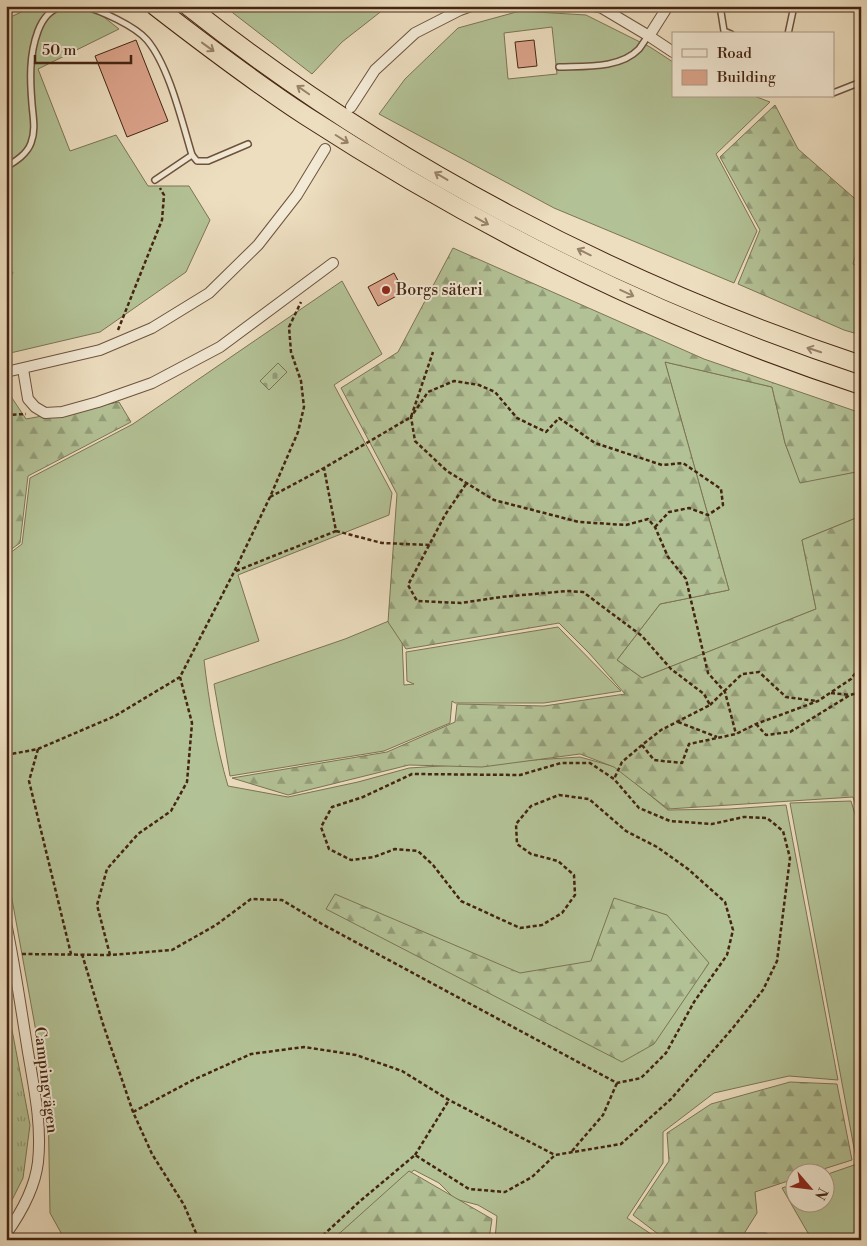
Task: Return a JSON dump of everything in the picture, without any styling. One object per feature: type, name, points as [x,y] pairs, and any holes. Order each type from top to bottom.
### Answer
[{"type":"highway","points":[[155,6],[204,44],[304,115],[441,199],[506,234],[575,270],[676,316],[796,364],[861,386]]},
{"type":"highway","points":[[188,6],[217,30],[318,100],[450,182],[513,216],[584,252],[683,298],[804,346],[861,365]]},
{"type":"street","points":[[351,106],[375,70],[415,32],[471,6]]},
{"type":"street","points":[[593,6],[602,8],[672,51]]},
{"type":"street","points":[[648,36],[668,6]]},
{"type":"street","points":[[6,372],[100,350],[152,328],[209,293],[258,245],[297,195],[324,149]]},
{"type":"street","points":[[23,369],[28,399],[45,413],[62,412],[98,402],[152,383],[220,347],[333,263]]},
{"type":"street","name":"Campingvägen","points":[[6,923],[35,1092],[40,1133],[38,1164],[30,1192],[19,1217],[6,1234]]},
{"type":"lane","points":[[6,166],[23,155],[33,138],[31,62],[33,44],[41,23],[48,14],[64,6]]},
{"type":"lane","points":[[83,6],[125,24],[146,39],[162,62],[192,154],[197,161],[208,161],[248,144]]},
{"type":"lane","points":[[720,6],[724,31],[726,32]]},
{"type":"lane","points":[[788,32],[794,6]]},
{"type":"lane","points":[[559,67],[613,62],[630,56],[638,50],[648,36]]},
{"type":"lane","points":[[834,93],[861,82]]},
{"type":"lane","points":[[155,180],[192,154]]},
{"type":"path","points":[[112,345],[162,220],[164,195],[155,180]]},
{"type":"path","points":[[6,755],[38,749],[115,716],[180,677],[234,572],[270,497],[298,432],[304,407],[301,381],[291,352],[289,327],[296,309],[303,298],[300,288]]},
{"type":"path","points":[[433,352],[411,416],[415,441],[447,471],[494,500],[579,522],[626,525],[648,519],[655,527],[668,557],[686,579],[708,673],[725,692],[736,734]]},
{"type":"path","points":[[270,497],[324,468],[411,416],[428,392],[454,382],[479,385],[495,392],[517,418],[546,432],[559,418],[595,443],[662,465],[683,463],[721,489],[723,505],[708,515],[689,508],[669,512],[655,527]]},
{"type":"path","points":[[324,468],[336,531]]},
{"type":"path","points":[[466,484],[445,515],[408,584],[417,602],[461,603],[567,591],[583,592],[642,636],[672,669],[704,694],[710,705]]},
{"type":"path","points":[[234,572],[336,531],[382,543],[430,545]]},
{"type":"path","points":[[861,598],[857,602],[856,611],[861,611]]},
{"type":"path","points":[[642,745],[654,760],[682,763],[689,744],[736,734],[756,724],[818,701],[851,679],[861,665]]},
{"type":"path","points":[[614,779],[622,762],[642,745],[661,730],[710,705],[742,674],[759,672],[786,697],[818,701]]},
{"type":"path","points":[[110,955],[97,905],[107,868],[138,834],[171,811],[187,782],[192,723],[180,677]]},
{"type":"path","points":[[756,724],[766,735],[790,732],[850,695],[861,692]]},
{"type":"path","points":[[829,693],[850,695]]},
{"type":"path","points":[[678,722],[718,738]]},
{"type":"path","points":[[38,749],[29,781],[71,954]]},
{"type":"path","points":[[12,954],[110,955],[172,950],[216,925],[251,899],[282,900],[356,943],[618,1083],[641,1078],[666,1052],[694,1002],[726,955],[733,930],[725,902],[688,869],[657,847],[626,831],[589,799],[559,795],[531,806],[516,824],[517,844],[531,854],[558,861],[574,875],[575,895],[562,913],[542,925],[520,928],[461,901],[433,864],[418,851],[395,849],[374,857],[351,860],[329,849],[321,827],[332,807],[363,797],[412,774],[520,775],[561,763],[590,763],[614,779],[639,808],[670,821],[712,824],[744,817],[767,818],[783,831],[790,858],[777,961],[763,990],[671,1099],[621,1144],[554,1155],[532,1177],[505,1192],[469,1189],[415,1155]]},
{"type":"path","points":[[82,954],[103,1024],[133,1112],[152,1154],[184,1205],[199,1240]]},
{"type":"path","points":[[133,1112],[193,1080],[252,1054],[304,1047],[356,1055],[402,1071],[450,1100],[554,1155]]},
{"type":"path","points":[[572,1151],[603,1115],[618,1083]]},
{"type":"path","points":[[318,1240],[359,1202],[415,1155],[450,1100]]},
{"type":"green space","points":[[35,6],[77,6],[100,14],[119,29],[38,69],[70,151],[116,135],[148,186],[189,186],[210,220],[186,272],[100,332],[6,354],[6,290],[13,272],[6,271],[6,19]]},
{"type":"green space","points":[[224,6],[388,6],[342,42],[312,74]]},
{"type":"green space","points":[[520,11],[586,15],[650,47],[672,61],[672,98],[759,98],[770,102],[716,154],[757,231],[734,283],[554,208],[379,114],[405,79],[458,28]],"holes":[[[552,27],[557,74],[508,79],[504,33]]]},
{"type":"green space","points":[[775,105],[798,149],[861,204],[861,234],[853,264],[861,268],[861,335],[844,330],[738,284],[760,230],[720,157]]},
{"type":"green space","points":[[453,248],[704,359],[861,413],[861,471],[800,483],[785,443],[772,387],[665,362],[729,590],[660,604],[617,660],[642,678],[816,609],[802,540],[861,516],[861,823],[853,797],[668,809],[614,767],[580,754],[482,767],[409,765],[288,795],[232,778],[387,752],[455,722],[457,704],[544,706],[625,694],[589,653],[559,623],[406,649],[388,622],[397,494],[341,388],[398,352]]},
{"type":"green space","points":[[342,281],[382,354],[334,385],[392,493],[389,515],[238,575],[259,641],[204,660],[213,723],[228,786],[288,797],[358,782],[409,768],[580,757],[616,767],[668,810],[729,809],[786,805],[838,1080],[789,1076],[714,1093],[663,1132],[663,1163],[627,1218],[660,1240],[495,1240],[497,1216],[478,1205],[455,1199],[439,1183],[414,1170],[333,1240],[65,1240],[50,1213],[48,1098],[6,866],[6,556],[22,544],[30,478],[133,424]]},
{"type":"green space","points":[[665,362],[772,387],[785,443],[800,482],[861,471],[861,516],[802,540],[816,609],[642,678],[617,660],[660,604],[729,590]]},
{"type":"green space","points":[[278,363],[287,372],[269,390],[260,381]]},
{"type":"green space","points":[[6,389],[26,419],[119,402],[131,422],[28,476],[20,543],[6,553]]},
{"type":"green space","points":[[401,616],[404,685],[414,684],[407,681],[406,652],[558,627],[621,691],[544,703],[455,703],[452,701],[450,723],[384,751],[230,776],[214,684],[345,639]]},
{"type":"green space","points":[[851,801],[861,834],[861,1240],[812,1240],[797,1214],[834,1214],[834,1172],[857,1164],[790,803]]},
{"type":"green space","points":[[335,894],[520,973],[591,961],[614,898],[667,915],[709,963],[654,1044],[622,1062],[326,909]]},
{"type":"green space","points":[[6,998],[30,1125],[23,1178],[6,1212]]},
{"type":"green space","points":[[790,1082],[837,1084],[852,1160],[834,1166],[834,1164],[784,1164],[784,1182],[755,1192],[757,1213],[740,1240],[666,1240],[633,1215],[669,1161],[667,1133],[711,1104]]},
{"type":"green space","points":[[409,1171],[492,1219],[489,1239],[332,1240]]},
{"type":"water","points":[[726,1233],[766,1233],[778,1240],[701,1240]]},
{"type":"building","points":[[136,40],[168,121],[127,137],[95,56]]},
{"type":"building","points":[[534,40],[537,66],[518,68],[515,42]]},
{"type":"building","name":"Borgs säteri","points":[[394,273],[404,292],[378,306],[368,287]]},
{"type":"place","name":"Borgs säteri","points":[[386,290]]}]
